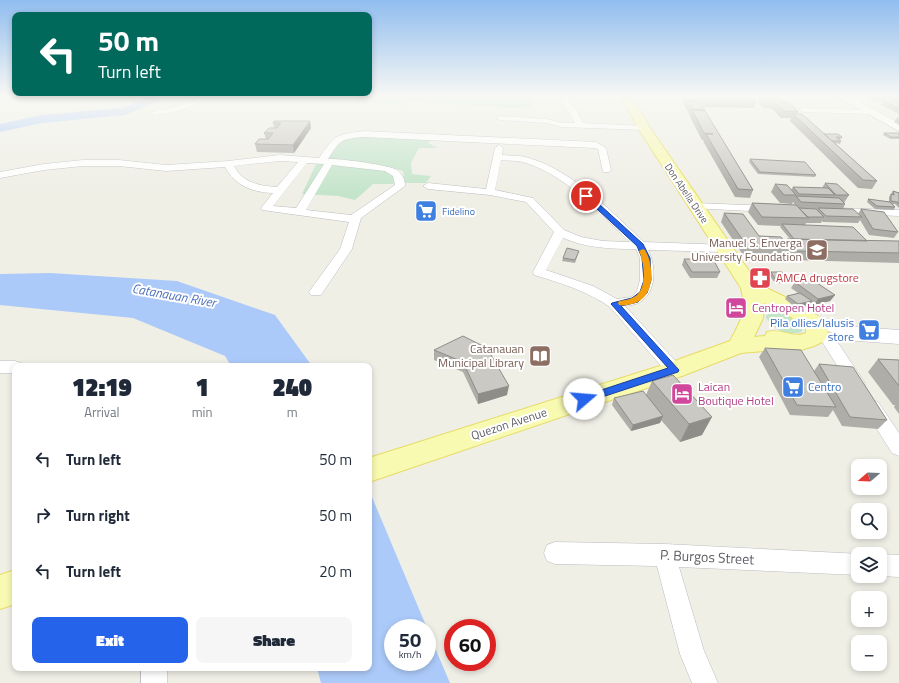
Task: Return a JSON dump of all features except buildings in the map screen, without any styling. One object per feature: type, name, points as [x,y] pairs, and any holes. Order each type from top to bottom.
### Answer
[{"type":"main road","name":"Don Abella Drive","points":[[644,128],[750,288],[754,298],[754,314]]},
{"type":"main road","points":[[750,288],[799,312],[812,322],[817,329],[816,336],[827,337]]},
{"type":"main road","points":[[738,346],[754,314],[761,306],[781,306],[799,312]]},
{"type":"main road","points":[[754,314],[757,324],[765,331],[776,337],[789,341]]},
{"type":"main road","name":"Quezon Avenue","points":[[378,467],[674,370],[738,346],[789,341],[801,342],[827,337]]},
{"type":"main road","points":[[0,592],[12,588]]},
{"type":"street","points":[[640,128],[644,128]]},
{"type":"street","points":[[299,212],[336,140],[354,134],[400,134],[500,141],[596,145],[602,148],[606,170]]},
{"type":"street","points":[[490,192],[500,141]]},
{"type":"street","points":[[498,157],[527,160],[563,178],[597,205],[640,245],[646,258],[648,280],[643,293],[635,300],[615,304]]},
{"type":"street","points":[[0,175],[32,168],[83,163],[119,163],[166,168],[228,164],[280,158],[326,161],[387,168],[394,171],[400,177],[400,186],[356,216],[346,249],[316,292]]},
{"type":"street","points":[[305,159],[266,208],[355,219]]},
{"type":"street","points":[[228,164],[234,176],[252,187],[262,190],[279,190]]},
{"type":"street","points":[[428,186],[490,192],[529,200],[560,232],[578,240],[603,245],[724,248]]},
{"type":"street","points":[[695,206],[781,209]]},
{"type":"street","points":[[828,211],[899,213]]},
{"type":"street","points":[[560,232],[539,272],[589,288],[615,304],[674,370]]},
{"type":"street","points":[[827,337],[899,337]]},
{"type":"street","points":[[827,337],[899,448]]},
{"type":"street","points":[[0,367],[12,367]]},
{"type":"street","name":"P. Burgos Street","points":[[555,552],[665,555],[851,564]]},
{"type":"street","points":[[665,555],[692,654],[706,683]]},
{"type":"street","points":[[887,565],[899,566]]},
{"type":"street","points":[[154,671],[154,683]]},
{"type":"green space","points":[[365,135],[433,137],[428,143],[438,148],[419,148],[411,163],[412,174],[431,176],[426,183],[405,183],[403,171],[382,165],[326,160],[342,141],[351,137]]},
{"type":"green space","points":[[317,162],[387,168],[393,174],[394,184],[373,184],[355,200],[338,196],[302,194]]},
{"type":"green space","points":[[770,312],[780,312],[796,318],[800,322],[802,332],[787,333],[773,326],[766,318]]},
{"type":"water","name":"Catanauan River","points":[[50,273],[177,281],[275,315],[310,363],[229,363],[225,356],[133,318],[0,305],[0,274]]},
{"type":"water","points":[[372,497],[423,619],[384,619],[384,671],[436,671],[436,650],[450,683],[321,683],[318,671],[372,671]]},
{"type":"slow traffic","points":[[622,303],[635,300],[643,293],[648,280],[646,258],[643,251]]},
{"type":"place","name":"Fidelino","points":[[426,211]]},
{"type":"place","name":"Manuel S. Enverga University Foundation","points":[[817,250]]},
{"type":"place","name":"AMCA drugstore","points":[[760,278]]},
{"type":"place","name":"Centropen Hotel","points":[[736,308]]},
{"type":"place","name":"Pila ollies/lalusis store","points":[[869,330]]},
{"type":"place","name":"Catanauan Municipal Library","points":[[540,356]]},
{"type":"place","name":"Centro","points":[[793,387]]},
{"type":"place","name":"Laican Boutique Hotel","points":[[682,394]]},
{"type":"route","points":[[584,399],[674,370],[615,304],[635,300],[643,293],[648,280],[646,258],[640,245],[586,196]]}]
